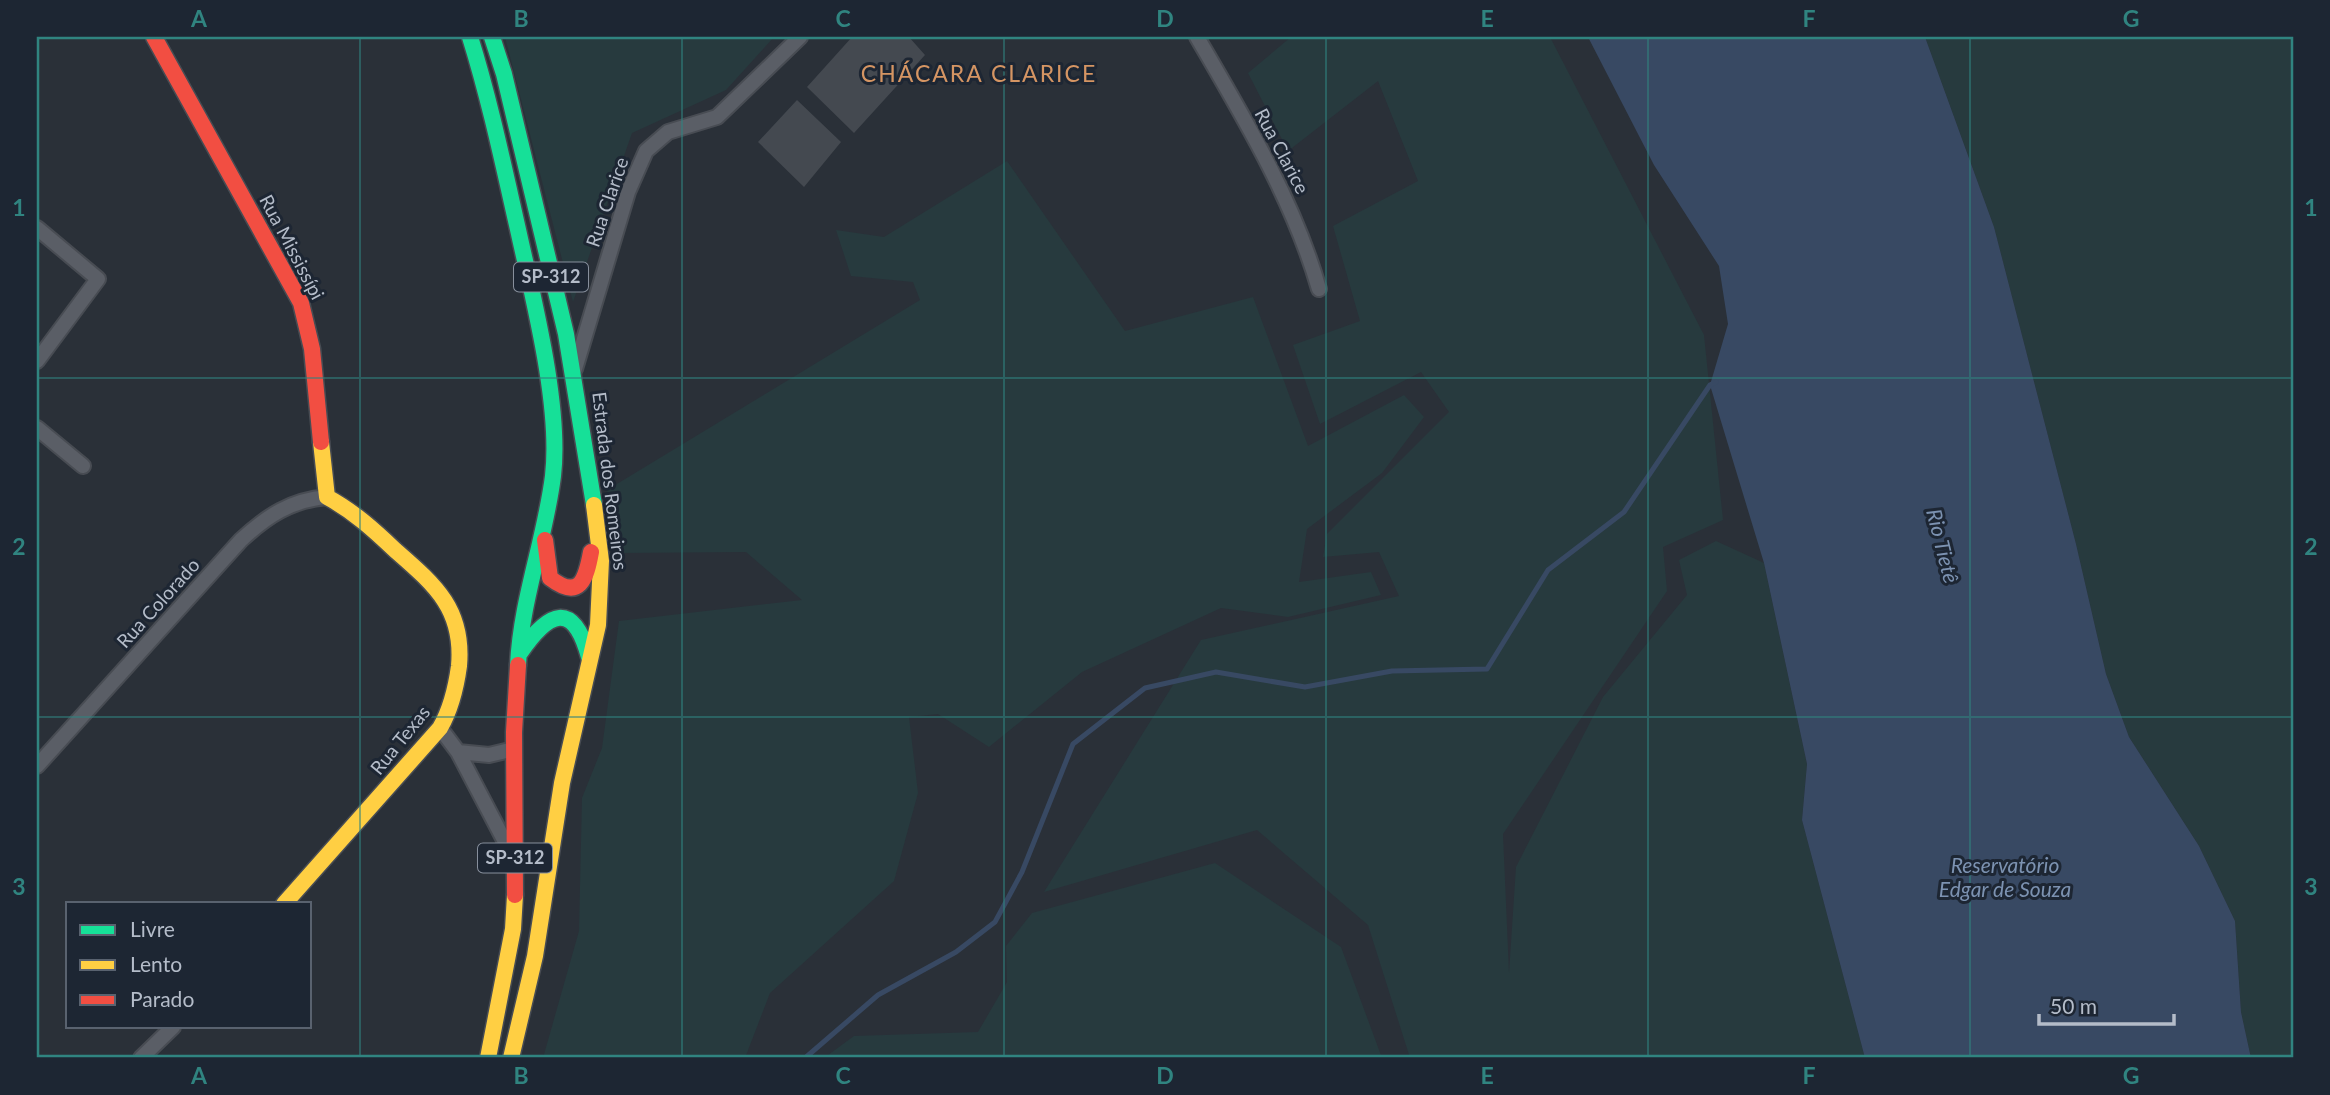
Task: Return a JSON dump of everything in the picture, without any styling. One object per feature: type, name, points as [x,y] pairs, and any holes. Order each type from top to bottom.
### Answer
[{"type":"main road","name":"Rua Mississípi","points":[[154,37],[301,303],[312,349],[327,497]]},
{"type":"main road","name":"SP-312","points":[[470,37],[484,78],[536,310],[548,377],[554,454],[543,527],[524,603],[518,656],[514,750],[516,861],[513,929],[488,1058]]},
{"type":"main road","name":"Estrada dos Romeiros","points":[[492,37],[504,74],[574,374],[600,548],[601,606],[591,667],[562,780],[529,979],[511,1058]]},
{"type":"main road","name":"Rua Texas","points":[[286,902],[440,727],[452,707],[461,656],[461,634],[454,613],[435,586],[353,513],[327,497]]},
{"type":"main road","points":[[543,527],[550,578],[563,589],[574,588],[586,578],[596,521]]},
{"type":"main road","points":[[518,656],[541,625],[563,616],[572,618],[579,625],[591,667]]},
{"type":"street","name":"Rua Clarice","points":[[574,374],[628,192],[646,151],[668,132],[717,117],[800,37]]},
{"type":"street","name":"Rua Clarice","points":[[1197,37],[1284,193],[1308,248],[1319,289]]},
{"type":"street","points":[[37,228],[98,279],[37,361]]},
{"type":"street","points":[[37,428],[83,466]]},
{"type":"street","name":"Rua Colorado","points":[[37,766],[250,532],[277,510],[307,499],[327,497]]},
{"type":"street","points":[[440,727],[458,752],[516,861]]},
{"type":"street","points":[[458,752],[489,755],[514,750]]},
{"type":"street","points":[[141,1058],[172,1028]]},
{"type":"green space","points":[[505,37],[774,37],[726,90],[632,133],[573,302]]},
{"type":"green space","points":[[1291,37],[1550,37],[1704,335],[1723,520],[1663,547],[1667,591],[1503,834],[1509,973],[1516,867],[1603,697],[1687,595],[1679,560],[1716,541],[1764,563],[1807,764],[1802,820],[1865,1058],[1410,1058],[1368,925],[1257,830],[1044,892],[1201,640],[1399,596],[1379,552],[1323,557],[1327,534],[1449,412],[1421,372],[1320,424],[1293,345],[1360,321],[1333,226],[1418,181],[1378,81],[1288,151],[1248,73]]},
{"type":"green space","points":[[1925,37],[2293,37],[2293,1058],[2251,1058],[2241,1012],[2235,921],[2199,846],[2129,737],[2106,674],[2076,544],[1994,227]]},
{"type":"green space","points":[[1007,161],[1125,331],[1253,297],[1308,446],[1404,395],[1424,417],[1382,473],[1307,529],[1299,582],[1371,572],[1381,595],[1288,617],[1221,608],[1082,672],[989,747],[938,714],[909,717],[918,793],[894,881],[770,993],[745,1058],[543,1058],[579,931],[582,798],[602,748],[619,621],[802,600],[746,552],[618,553],[607,490],[920,300],[913,282],[851,276],[836,230],[884,237]]},
{"type":"green space","points":[[1215,863],[1341,947],[1382,1058],[824,1058],[854,1036],[978,1032],[1007,982],[1006,946],[1032,913]]},
{"type":"water","name":"Reservatório Edgar de Souza","points":[[1588,37],[1925,37],[1994,227],[2076,544],[2106,674],[2129,737],[2199,846],[2235,921],[2241,1012],[2251,1058],[1865,1058],[1802,820],[1807,764],[1764,563],[1710,385],[1728,324],[1719,266],[1654,165]]},
{"type":"building","points":[[852,37],[909,37],[925,55],[854,133],[807,87]]},
{"type":"building","points":[[797,100],[841,142],[804,187],[758,142]]},
{"type":"waterway","points":[[805,1058],[878,995],[956,952],[995,922],[1022,872],[1073,744],[1145,688],[1216,672],[1305,687],[1392,671],[1487,669],[1548,570],[1624,512],[1710,385],[1716,382]]},
{"type":"traffic: fast","points":[[470,37],[532,291],[545,355],[553,419],[553,476],[528,594],[518,665]]},
{"type":"traffic: fast","points":[[492,37],[504,74],[566,334],[594,505]]},
{"type":"traffic: fast","points":[[520,653],[541,628],[559,618],[576,626],[589,657]]},
{"type":"traffic: slow","points":[[286,902],[440,728],[452,698],[459,666],[457,629],[444,600],[434,587],[371,528],[327,497],[321,442]]},
{"type":"traffic: slow","points":[[511,1058],[535,956],[562,783],[598,625],[601,561],[594,505]]},
{"type":"traffic: slow","points":[[488,1058],[513,929],[515,895]]},
{"type":"traffic: jam","points":[[154,37],[301,303],[312,349],[321,442]]},
{"type":"traffic: jam","points":[[545,540],[550,578],[560,585],[575,587],[580,584],[587,571],[591,552]]},
{"type":"traffic: jam","points":[[515,895],[514,732],[518,665]]},
{"type":"district","name":"CHÁCARA CLARICE","points":[[979,74]]},
{"type":"water label","name":"Rio Tietê","points":[[1942,546]]}]
